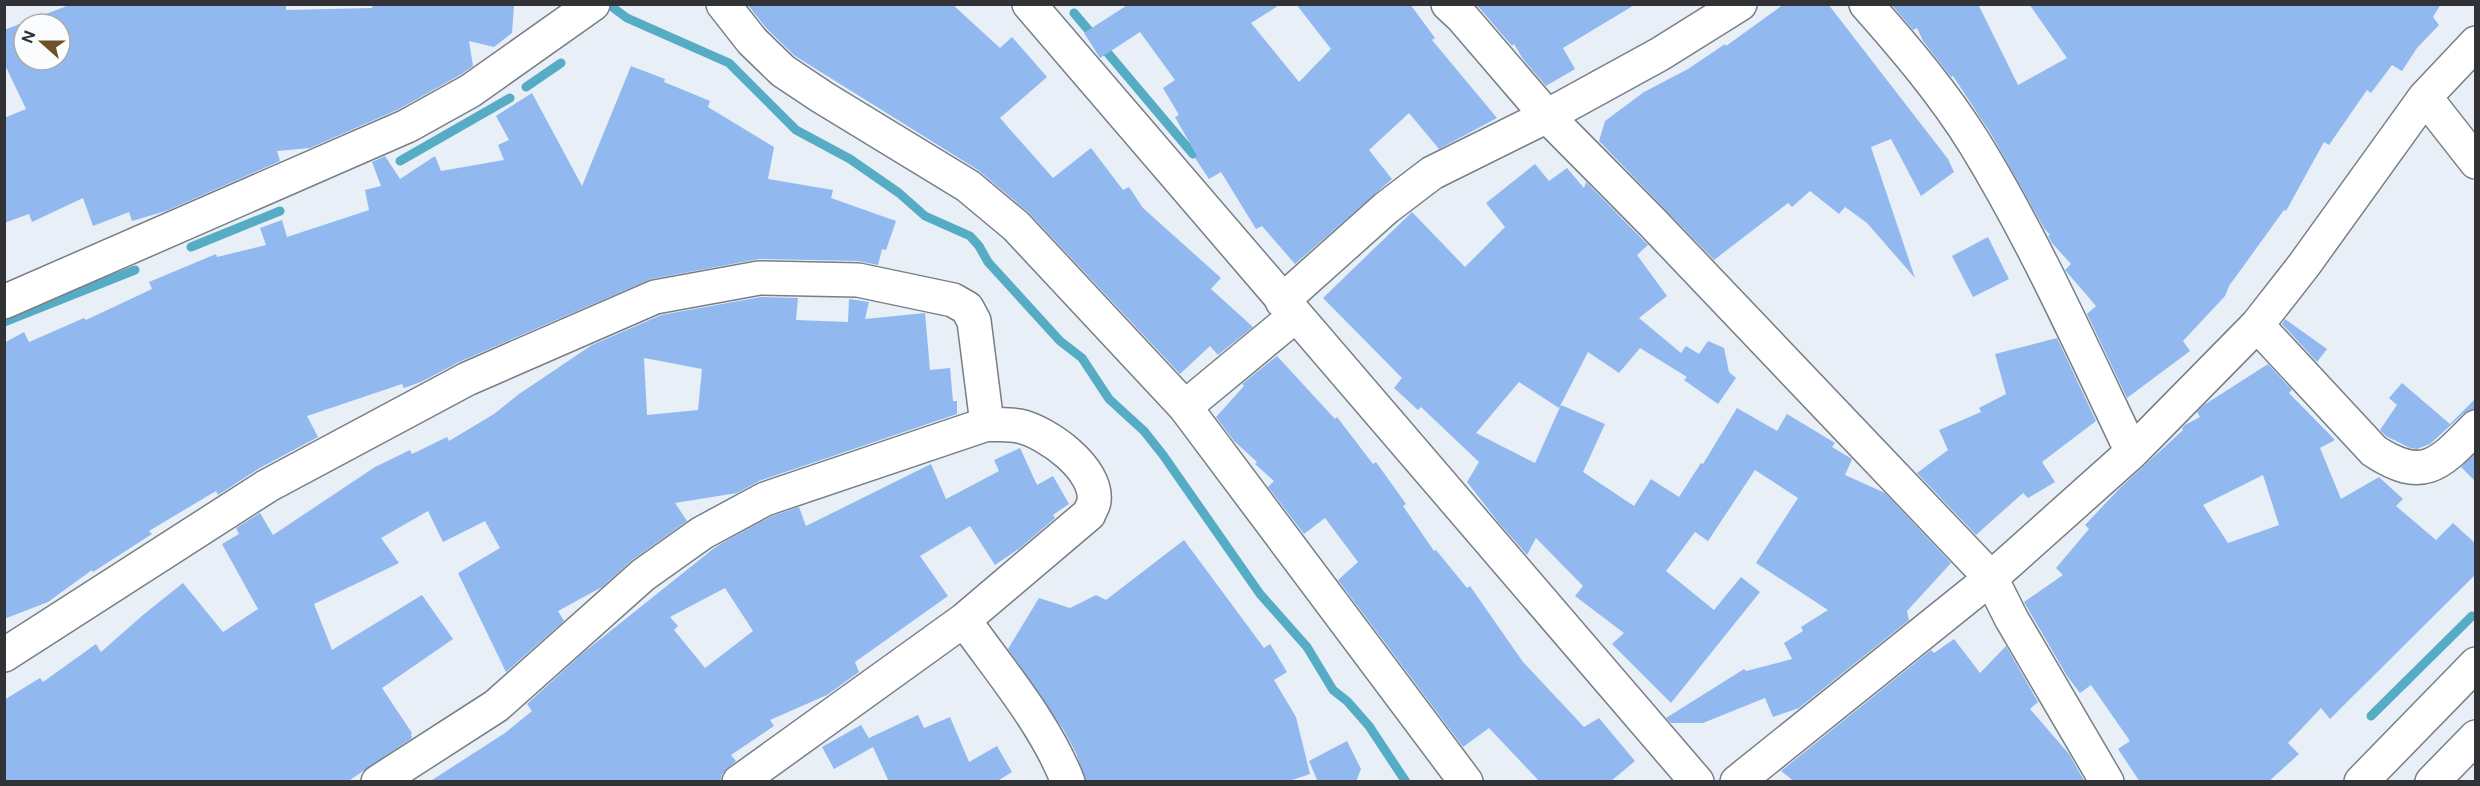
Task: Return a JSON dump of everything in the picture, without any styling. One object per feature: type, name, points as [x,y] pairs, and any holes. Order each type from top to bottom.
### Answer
[{"type":"street","points":[[723,4],[752,41],[783,71],[969,186],[1016,226],[1185,407],[1466,782]]},
{"type":"street","points":[[1029,4],[1288,309],[1696,782]]},
{"type":"street","points":[[1448,4],[1462,17],[1547,116],[1991,578],[2011,618],[2107,782]]},
{"type":"street","points":[[1185,407],[1288,309],[1386,208],[1432,173],[1547,116],[1660,54],[1740,4]]},
{"type":"street","points":[[1866,4],[1910,54],[1974,144],[2043,267],[2132,452]]},
{"type":"street","points":[[4,302],[407,126],[470,91],[582,13]]},
{"type":"street","points":[[1737,782],[1991,578],[2132,452],[2257,325],[2304,265],[2425,97],[2475,43]]},
{"type":"street","points":[[2425,97],[2475,162]]},
{"type":"street","points":[[4,655],[267,486],[467,379],[655,297],[759,278],[858,280],[953,300],[967,308],[974,321],[987,424]]},
{"type":"street","points":[[2257,325],[2374,451],[2392,463],[2412,469],[2435,465],[2475,428]]},
{"type":"street","points":[[378,782],[496,706],[643,575],[702,533],[765,499],[987,424],[1021,427],[1049,439],[1073,457],[1091,484],[1094,501],[1089,514],[964,620],[739,782]]},
{"type":"street","points":[[964,620],[1032,716],[1062,766],[1068,782]]},
{"type":"street","points":[[2361,782],[2475,664]]},
{"type":"street","points":[[2432,782],[2475,737]]},
{"type":"building","points":[[72,4],[286,4],[286,10],[372,8],[373,4],[514,6],[512,33],[494,47],[469,41],[473,66],[399,109],[310,148],[277,151],[280,161],[166,211],[132,221],[129,212],[93,226],[83,198],[32,222],[29,214],[4,223],[4,118],[26,109],[4,63],[4,30],[12,27],[12,72],[72,72],[72,12],[51,12]]},
{"type":"building","points":[[747,4],[952,4],[1000,48],[1012,37],[1047,77],[1000,118],[1053,178],[1091,148],[1123,190],[1129,187],[1143,208],[1221,278],[1211,289],[1253,327],[1218,355],[1210,346],[1180,374],[1028,212],[978,170],[795,56],[766,28]]},
{"type":"building","points":[[1129,4],[1281,4],[1251,23],[1299,82],[1331,49],[1296,4],[1410,4],[1435,38],[1432,40],[1497,118],[1439,149],[1409,113],[1369,150],[1392,179],[1295,264],[1262,226],[1256,229],[1221,172],[1209,179],[1195,158],[1197,156],[1175,117],[1179,115],[1163,88],[1175,80],[1140,32],[1100,58],[1084,33]]},
{"type":"building","points":[[1476,4],[1636,4],[1563,48],[1575,69],[1546,86],[1523,59],[1514,44],[1512,46]]},
{"type":"building","points":[[1784,4],[1828,4],[1948,159],[1954,172],[1921,196],[1891,139],[1871,147],[1915,278],[1867,223],[1845,207],[1839,214],[1810,191],[1792,207],[1788,203],[1714,260],[1599,141],[1605,121],[1644,92],[1688,69],[1725,44],[1726,46]]},
{"type":"building","points":[[1891,4],[1978,4],[2018,85],[2067,58],[2029,4],[2441,4],[2433,17],[2439,25],[2417,48],[2402,71],[2392,65],[2371,93],[2367,90],[2329,145],[2324,142],[2286,211],[2284,210],[2229,286],[2225,296],[2183,341],[2190,351],[2127,398],[2087,314],[2096,306],[2065,270],[2071,264],[2052,243],[2048,236],[2050,235],[1991,134],[1953,76],[1951,77],[1923,41],[1917,28],[1913,30]]},
{"type":"building","points":[[631,66],[665,79],[664,82],[710,101],[708,107],[774,147],[768,179],[833,190],[831,198],[896,221],[886,250],[882,249],[878,265],[858,261],[759,259],[651,279],[459,362],[421,382],[404,388],[402,384],[307,416],[318,437],[258,469],[218,495],[216,491],[149,531],[152,534],[93,572],[92,570],[48,602],[4,619],[4,343],[24,332],[29,342],[84,318],[86,320],[152,289],[149,282],[216,254],[217,257],[266,245],[260,228],[282,220],[287,237],[369,210],[365,190],[381,186],[372,162],[385,156],[400,179],[435,156],[441,171],[504,160],[498,145],[509,140],[496,116],[532,93],[582,186]]},
{"type":"building","points":[[1535,164],[1549,181],[1567,168],[1584,188],[1586,182],[1648,245],[1637,255],[1667,296],[1639,318],[1681,353],[1686,346],[1699,354],[1708,341],[1724,348],[1729,372],[1736,378],[1718,404],[1684,380],[1687,377],[1640,348],[1619,373],[1588,352],[1559,408],[1519,382],[1476,433],[1535,463],[1561,405],[1605,424],[1583,472],[1634,506],[1651,479],[1679,497],[1701,463],[1703,464],[1737,408],[1777,431],[1787,414],[1835,443],[1832,447],[1852,459],[1845,475],[1885,493],[1951,563],[1907,611],[1909,620],[1799,708],[1773,717],[1765,698],[1703,723],[1671,723],[1666,718],[1744,669],[1746,671],[1792,659],[1784,643],[1803,631],[1801,627],[1828,610],[1756,563],[1798,498],[1755,470],[1708,541],[1695,532],[1666,571],[1714,610],[1741,577],[1760,592],[1671,703],[1612,644],[1624,633],[1575,596],[1583,586],[1536,538],[1527,555],[1499,523],[1467,482],[1479,462],[1421,407],[1418,410],[1394,388],[1402,378],[1323,298],[1412,212],[1465,267],[1505,227],[1486,203]]},
{"type":"building","points":[[1988,237],[2009,279],[1973,297],[1952,256]]},
{"type":"building","points":[[761,297],[798,298],[796,320],[848,322],[849,299],[869,302],[865,319],[925,313],[930,370],[950,368],[953,401],[957,401],[957,414],[759,481],[737,493],[675,503],[687,521],[632,560],[602,587],[558,611],[564,621],[506,672],[458,573],[500,548],[485,521],[443,542],[428,511],[381,538],[399,563],[314,604],[332,650],[422,595],[453,639],[382,688],[412,733],[412,738],[347,782],[4,782],[4,700],[40,678],[43,682],[96,644],[101,652],[183,583],[223,632],[258,609],[222,544],[239,534],[236,528],[260,513],[273,535],[375,467],[410,450],[412,454],[447,437],[449,441],[494,414],[519,394],[592,345],[661,315]],"holes":[[[644,358],[702,369],[698,410],[647,415]]]},
{"type":"building","points":[[2285,319],[2327,349],[2317,362],[2282,324]]},
{"type":"building","points":[[2057,338],[2096,421],[2042,462],[2055,482],[2028,498],[2023,493],[1976,535],[1917,473],[1948,450],[1939,430],[1981,412],[1979,408],[2006,394],[1995,354]]},
{"type":"building","points":[[1277,356],[1335,419],[1337,417],[1373,464],[1376,462],[1406,504],[1403,506],[1434,551],[1436,550],[1467,588],[1470,586],[1523,662],[1584,727],[1599,718],[1635,761],[1610,782],[1540,782],[1489,728],[1463,747],[1338,580],[1358,562],[1325,518],[1304,534],[1268,487],[1274,481],[1234,441],[1216,417],[1244,386],[1242,384]]},
{"type":"building","points":[[2268,364],[2292,390],[2289,393],[2335,440],[2320,448],[2341,499],[2379,477],[2403,499],[2396,506],[2436,540],[2453,523],[2475,543],[2475,575],[2330,719],[2321,708],[2288,743],[2299,754],[2268,782],[2140,782],[2118,749],[2130,741],[2091,685],[2080,693],[2067,676],[2024,602],[2063,575],[2056,568],[2089,529],[2085,525],[2120,488],[2183,430],[2185,425],[2200,417],[2197,412],[2204,405]],"holes":[[[2263,475],[2279,525],[2228,543],[2203,505]]]},
{"type":"building","points":[[2402,383],[2450,424],[2475,399],[2475,409],[2463,414],[2430,444],[2417,449],[2410,448],[2386,436],[2380,430],[2397,405],[2389,398]]},
{"type":"building","points":[[1020,448],[1037,485],[1053,476],[1069,504],[1053,515],[1055,518],[1020,548],[995,565],[970,526],[920,556],[948,596],[855,662],[859,672],[827,695],[770,720],[774,726],[731,755],[736,761],[722,774],[720,782],[429,782],[505,733],[532,711],[527,704],[583,653],[724,542],[772,516],[799,507],[806,526],[931,464],[946,499],[999,471],[994,460]],"holes":[[[725,588],[753,631],[705,668],[674,630],[678,626],[670,617]]]},
{"type":"building","points":[[2475,454],[2475,481],[2461,467]]},
{"type":"building","points":[[1184,540],[1264,648],[1270,644],[1287,672],[1274,680],[1296,717],[1310,774],[1286,782],[1086,782],[1076,753],[1063,729],[1008,649],[1039,598],[1070,608],[1096,595],[1106,600]]},
{"type":"building","points":[[1954,639],[1980,673],[2006,646],[2038,702],[2030,709],[2069,754],[2085,782],[1795,782],[1781,771],[1931,650],[1934,653]]},
{"type":"building","points":[[918,715],[924,728],[950,717],[969,762],[997,746],[1012,772],[996,782],[889,782],[873,747],[834,769],[822,747],[861,725],[870,740],[869,738]]},
{"type":"building","points":[[1347,741],[1361,769],[1356,782],[1318,782],[1309,761]]},
{"type":"waterway","points":[[608,4],[627,18],[729,63],[796,130],[850,159],[899,193],[925,216],[970,236],[988,262],[1060,341],[1082,358],[1109,399],[1144,431],[1260,594],[1307,647],[1333,690],[1347,701],[1369,726],[1406,782]]},
{"type":"waterway","points":[[1074,13],[1193,154]]},
{"type":"waterway","points":[[526,87],[561,63]]},
{"type":"waterway","points":[[400,161],[510,98]]},
{"type":"waterway","points":[[191,247],[280,211]]},
{"type":"waterway","points":[[4,322],[135,270]]},
{"type":"waterway","points":[[2371,716],[2472,616]]}]
